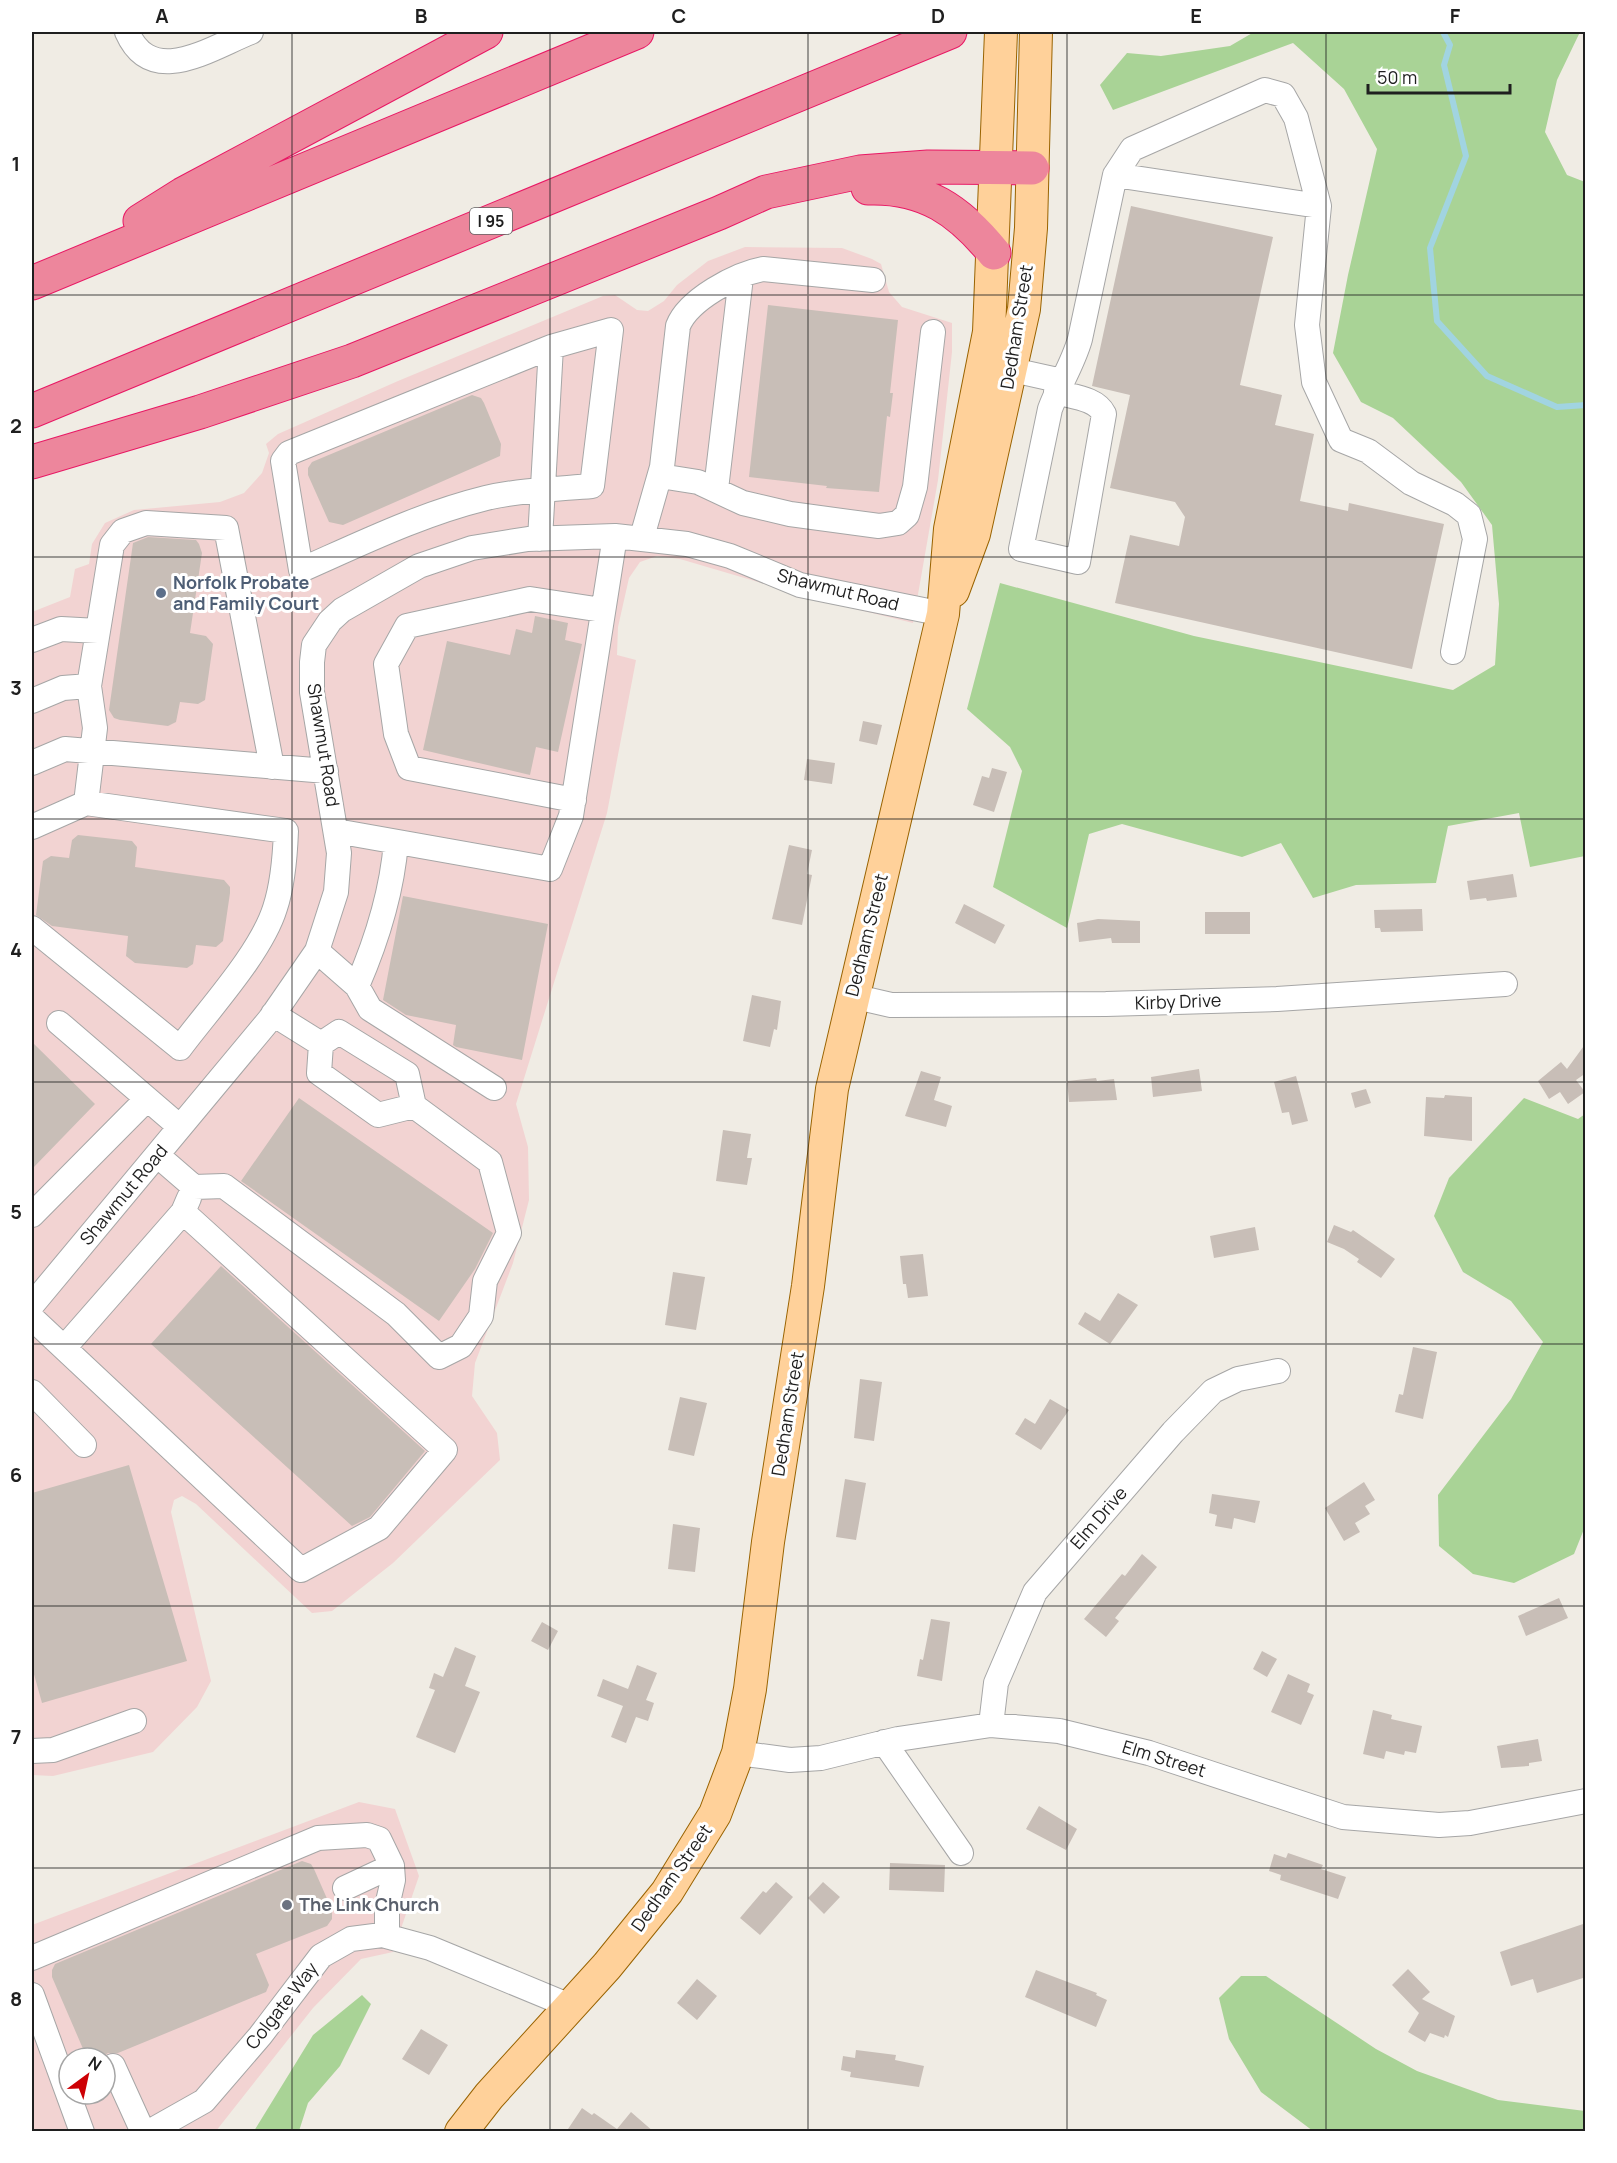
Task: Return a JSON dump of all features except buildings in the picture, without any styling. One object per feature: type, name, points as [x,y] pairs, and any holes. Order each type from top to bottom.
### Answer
[{"type":"highway","points":[[46,277],[183,194],[486,32]]},
{"type":"highway","points":[[46,277],[638,32]]},
{"type":"highway","name":"I 95","points":[[32,411],[950,32]]},
{"type":"highway","points":[[32,462],[200,412],[352,361],[766,192],[837,176],[928,167],[1032,168]]},
{"type":"highway","points":[[719,213],[770,207],[855,189],[894,188],[919,193],[945,205],[975,230],[994,253]]},
{"type":"main road","name":"Dedham Street","points":[[461,2132],[489,2096],[646,1919],[693,1854],[722,1800],[738,1753],[750,1689],[768,1542],[811,1264],[829,1108],[852,996],[943,614],[946,550],[998,367],[1026,292],[1036,33]]},
{"type":"main road","name":"Dedham Street","points":[[998,367],[989,332],[994,253],[1000,40]]},
{"type":"street","points":[[127,32],[142,55],[166,63],[184,59],[251,32]]},
{"type":"street","points":[[998,367],[1059,387],[1090,401],[1104,414],[1078,562],[1021,549],[1050,409],[1059,387],[1080,339],[1115,175],[1132,149],[1265,90],[1283,94],[1296,118],[1319,206],[1307,325],[1314,382],[1341,440],[1368,451],[1411,483],[1455,504],[1469,515],[1475,538],[1453,652]]},
{"type":"street","points":[[1115,175],[1319,206]]},
{"type":"street","points":[[642,537],[660,476],[678,326],[692,306],[741,277],[756,271],[771,269],[873,280]]},
{"type":"street","points":[[716,489],[741,277]]},
{"type":"street","points":[[612,330],[592,486],[488,497],[429,514],[301,570],[283,461],[289,453],[551,347],[612,330]]},
{"type":"street","points":[[660,476],[698,482],[743,503],[790,514],[879,526],[898,523],[907,515],[915,487],[933,332]]},
{"type":"street","points":[[540,539],[551,347]]},
{"type":"street","points":[[86,803],[94,753],[95,728],[89,686],[112,545],[123,531],[146,523],[226,528],[272,767]]},
{"type":"street","points":[[336,831],[550,869],[571,816],[615,536]]},
{"type":"street","name":"Shawmut Road","points":[[32,1305],[273,1014],[317,951],[336,892],[339,853],[312,692],[314,645],[330,621],[357,601],[419,566],[472,548],[540,539],[615,536],[642,537],[713,551],[800,585],[943,614]]},
{"type":"street","points":[[574,800],[409,768],[396,734],[386,664],[407,626],[530,599],[602,610]]},
{"type":"street","points":[[32,640],[61,629],[98,632]]},
{"type":"street","points":[[32,701],[63,688],[89,686]]},
{"type":"street","points":[[32,763],[65,749],[326,771]]},
{"type":"street","points":[[32,826],[86,803],[286,831],[285,852],[275,910],[257,945],[180,1048],[32,928]]},
{"type":"street","points":[[357,986],[373,948],[394,870],[396,842]]},
{"type":"street","points":[[317,951],[357,986],[370,1009],[494,1088]]},
{"type":"street","name":"Kirby Drive","points":[[852,996],[891,1005],[1106,1004],[1277,999],[1504,984]]},
{"type":"street","points":[[273,1014],[321,1044]]},
{"type":"street","points":[[59,1023],[180,1127]]},
{"type":"street","points":[[157,1155],[194,1187],[224,1186],[396,1314],[439,1357],[461,1346],[484,1309],[485,1281],[508,1233],[490,1162],[414,1106],[407,1074],[339,1032],[321,1044]]},
{"type":"street","points":[[321,1044],[319,1073],[378,1115],[414,1106]]},
{"type":"street","points":[[32,1215],[147,1099]]},
{"type":"street","points":[[64,1348],[183,1212],[194,1187]]},
{"type":"street","points":[[32,1318],[301,1570],[379,1528],[445,1450],[183,1212]]},
{"type":"street","name":"Elm Drive","points":[[991,1725],[996,1683],[1035,1592],[1173,1432],[1214,1391],[1238,1379],[1278,1371]]},
{"type":"street","points":[[32,1392],[84,1445]]},
{"type":"street","points":[[32,1751],[53,1750],[134,1721]]},
{"type":"street","name":"Elm Street","points":[[738,1753],[790,1760],[821,1758],[885,1742],[991,1725],[1059,1731],[1149,1753],[1342,1817],[1439,1825],[1470,1823],[1586,1801]]},
{"type":"street","points":[[885,1742],[961,1853]]},
{"type":"street","points":[[32,1958],[318,1838],[367,1835],[379,1839],[392,1866],[393,1880],[387,1906],[387,1936]]},
{"type":"street","points":[[345,1888],[392,1866]]},
{"type":"street","name":"Colgate Way","points":[[149,2132],[204,2102],[260,2036],[321,1956],[351,1939],[366,1935],[387,1936],[441,1953],[570,2006]]},
{"type":"street","points":[[32,1995],[82,2132]]},
{"type":"street","points":[[117,2075],[142,2132]]},
{"type":"shaded area","points":[[745,247],[842,248],[872,259],[881,264],[889,292],[902,307],[952,323],[952,352],[938,480],[913,623],[819,600],[680,559],[657,556],[640,562],[629,578],[618,627],[617,655],[636,660],[607,813],[516,1104],[528,1147],[529,1200],[513,1263],[475,1363],[472,1396],[497,1433],[500,1460],[393,1563],[332,1611],[312,1613],[196,1504],[182,1496],[174,1500],[171,1512],[211,1681],[197,1707],[153,1752],[53,1776],[32,1775],[32,612],[70,597],[75,569],[89,564],[92,544],[105,523],[134,510],[220,502],[244,493],[262,473],[269,453],[266,444],[278,434],[398,381],[603,296],[615,295],[637,310],[648,311],[664,301],[677,285],[708,261]]},
{"type":"shaded area","points":[[359,1802],[395,1809],[419,1876],[393,1952],[361,1959],[313,2008],[216,2131],[32,2132],[32,1925]]},
{"type":"green space","points":[[1254,32],[1580,32],[1557,80],[1545,132],[1567,175],[1585,182],[1585,856],[1530,867],[1519,813],[1448,826],[1436,883],[1356,885],[1313,898],[1281,843],[1242,857],[1122,824],[1089,834],[1067,928],[993,887],[1022,771],[1010,747],[967,709],[1000,583],[1194,636],[1453,690],[1495,665],[1499,604],[1492,525],[1461,482],[1393,418],[1361,402],[1333,353],[1377,149],[1344,89],[1293,43],[1113,110],[1100,85],[1127,53],[1161,56],[1230,46]]},
{"type":"green space","points":[[1524,1098],[1578,1119],[1585,1114],[1586,1524],[1574,1554],[1514,1583],[1473,1574],[1439,1546],[1438,1495],[1511,1399],[1543,1342],[1511,1301],[1463,1272],[1434,1216],[1449,1178]]},
{"type":"green space","points":[[1241,1976],[1266,1976],[1376,2049],[1417,2071],[1498,2100],[1585,2111],[1585,2131],[1313,2131],[1261,2092],[1229,2039],[1219,1998]]},
{"type":"green space","points":[[362,1995],[371,2004],[340,2066],[308,2103],[299,2131],[254,2131],[313,2035]]},
{"type":"waterway","points":[[1443,32],[1450,45],[1444,65],[1466,156],[1430,248],[1437,321],[1487,376],[1557,407],[1586,405]]},
{"type":"place","name":"Norfolk Probate and Family Court","points":[[161,593]]},
{"type":"place","name":"The Link Church","points":[[287,1905]]}]
